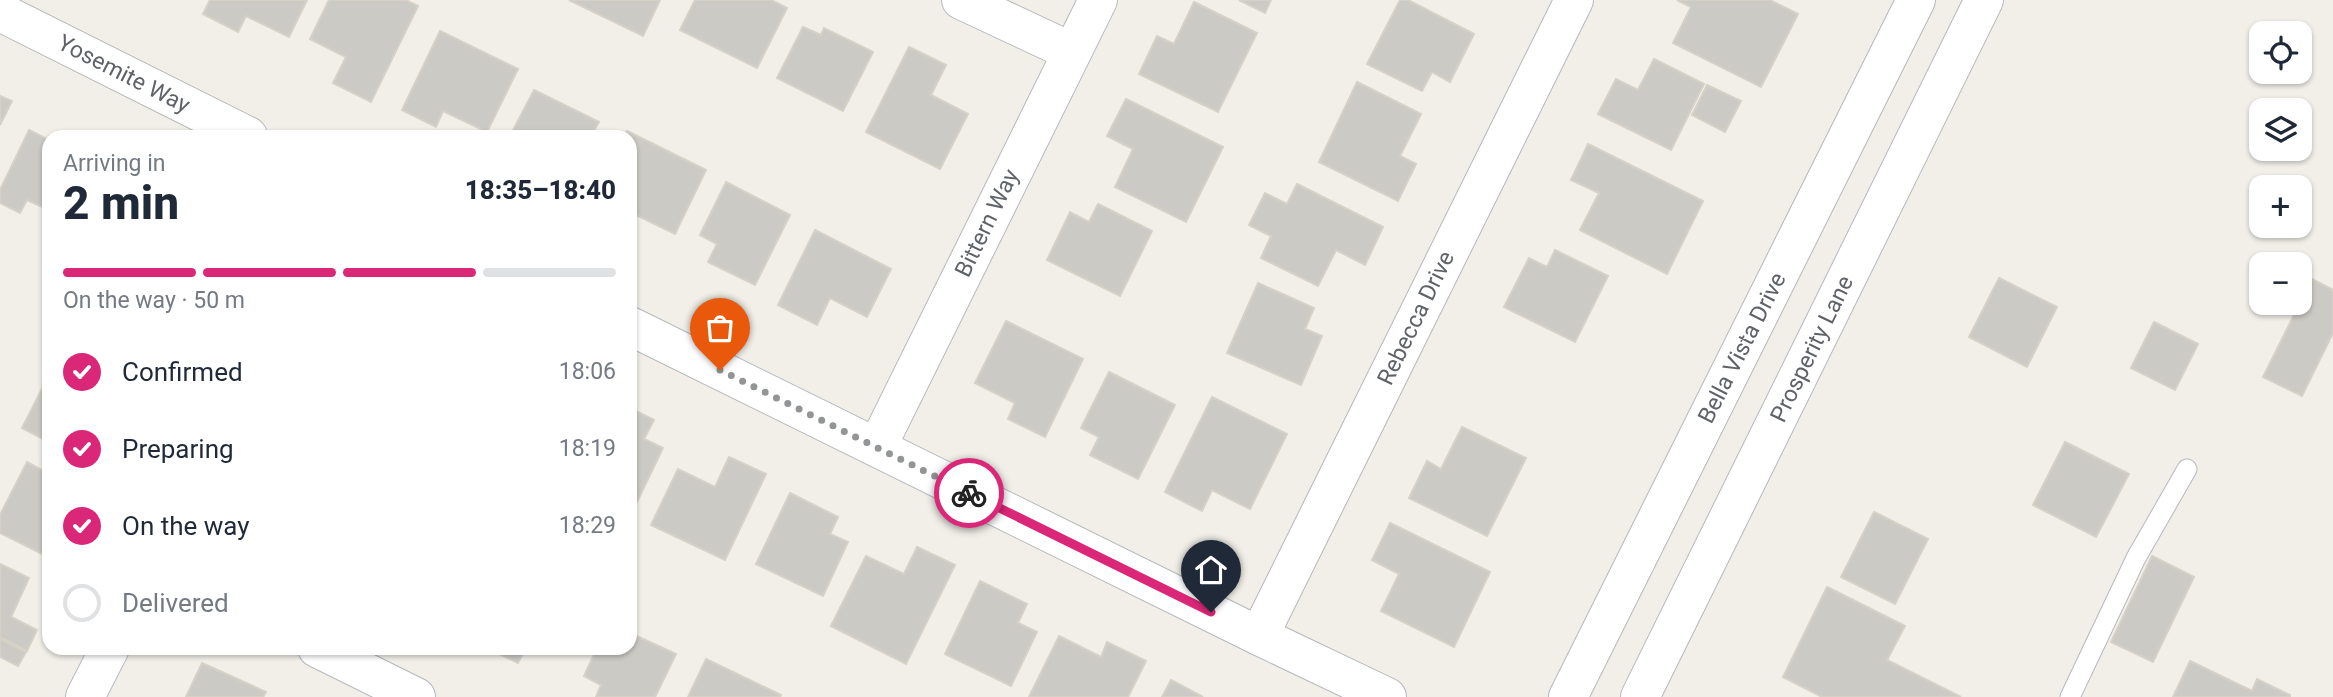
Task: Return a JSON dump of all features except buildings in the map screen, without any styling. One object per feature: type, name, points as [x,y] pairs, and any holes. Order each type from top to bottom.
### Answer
[{"type":"street","points":[[961,0],[1072,52]]},
{"type":"street","name":"Bittern Way","points":[[877,447],[1098,0]]},
{"type":"street","name":"Rebecca Drive","points":[[1259,636],[1574,0]]},
{"type":"street","name":"Bella Vista Drive","points":[[1568,697],[1916,0]]},
{"type":"street","name":"Prosperity Lane","points":[[1640,697],[1984,0]]},
{"type":"street","name":"Yosemite Way","points":[[0,12],[236,130]]},
{"type":"street","points":[[637,329],[1387,697]]},
{"type":"street","points":[[85,697],[106,655]]},
{"type":"street","points":[[331,655],[416,697]]},
{"type":"lane","points":[[2070,697],[2136,558],[2187,469]]},
{"type":"way so far","points":[[720,370],[969,493]]},
{"type":"route","points":[[969,493],[1211,612]]}]
